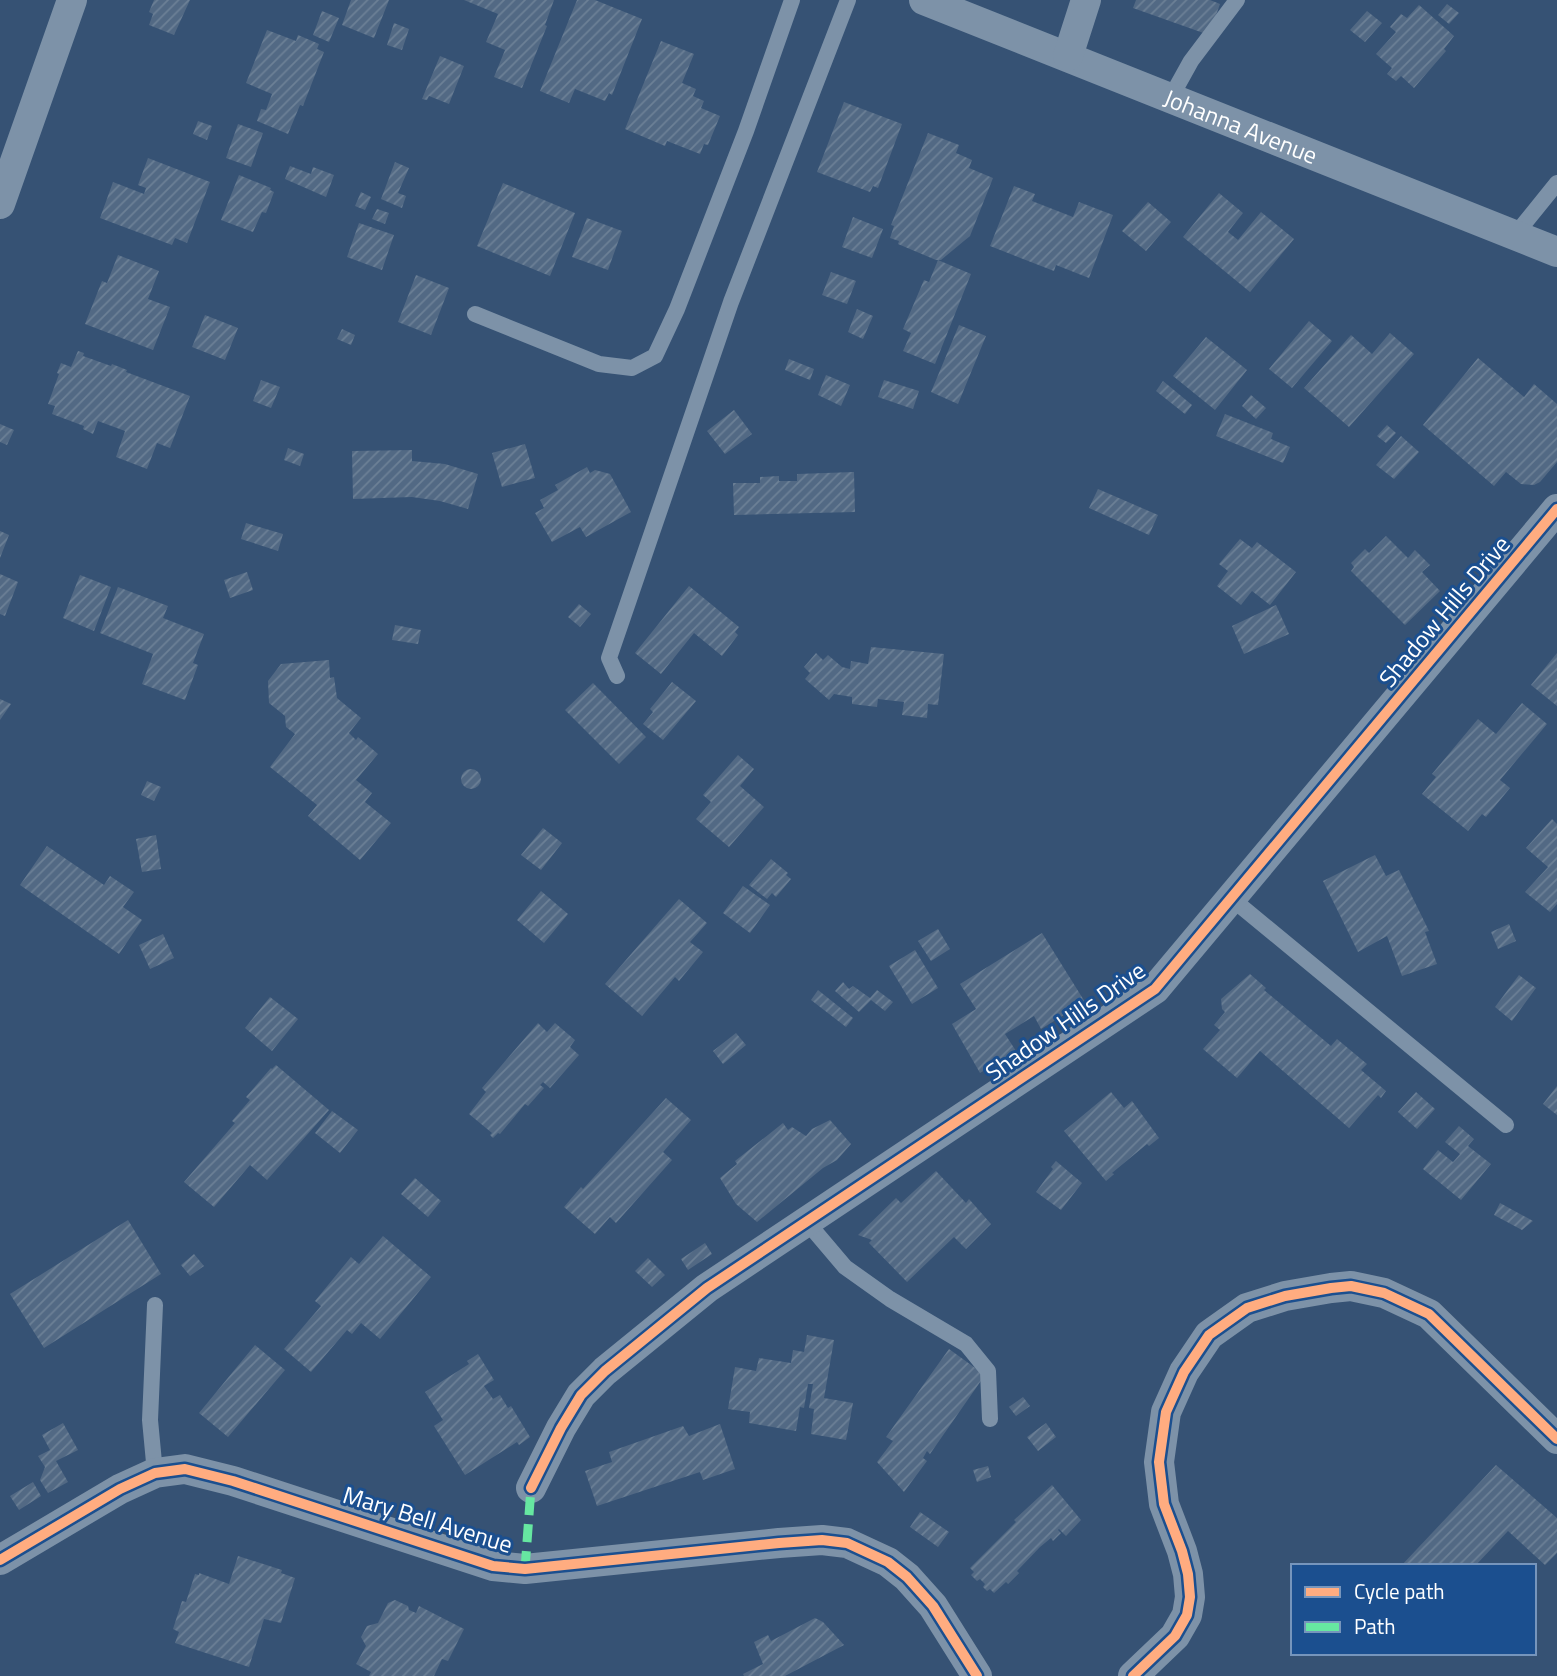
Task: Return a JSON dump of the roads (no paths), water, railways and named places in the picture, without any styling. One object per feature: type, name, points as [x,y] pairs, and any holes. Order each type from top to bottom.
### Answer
[{"type":"street","points":[[0,204],[72,0]]},
{"type":"street","name":"Johanna Avenue","points":[[924,0],[1557,252]]},
{"type":"street","points":[[1068,56],[1086,0]]},
{"type":"street","name":"Shadow Hills Drive","points":[[531,1488],[581,1395],[605,1371],[707,1288],[1155,989],[1557,509]]},
{"type":"street","points":[[1133,1676],[1175,1636],[1187,1615],[1190,1597],[1182,1551],[1164,1504],[1158,1462],[1166,1412],[1184,1372],[1209,1335],[1247,1308],[1285,1296],[1331,1288],[1351,1286],[1384,1293],[1429,1314],[1557,1439]]},
{"type":"street","name":"Mary Bell Avenue","points":[[0,1560],[120,1489],[155,1473],[185,1469],[233,1480],[492,1566],[525,1569],[779,1543],[847,1543],[888,1562],[908,1577],[933,1606],[977,1676]]},
{"type":"lane","points":[[475,314],[599,363],[632,368],[655,356],[677,309],[746,131],[792,0]]},
{"type":"lane","points":[[617,676],[609,658],[731,302],[848,0]]},
{"type":"lane","points":[[1171,97],[1191,61],[1237,0]]},
{"type":"lane","points":[[1515,235],[1557,183]]},
{"type":"lane","points":[[1231,898],[1506,1125]]},
{"type":"lane","points":[[806,1222],[845,1267],[890,1299],[966,1344],[988,1371],[990,1419]]},
{"type":"lane","points":[[155,1305],[150,1420],[155,1473]]}]
